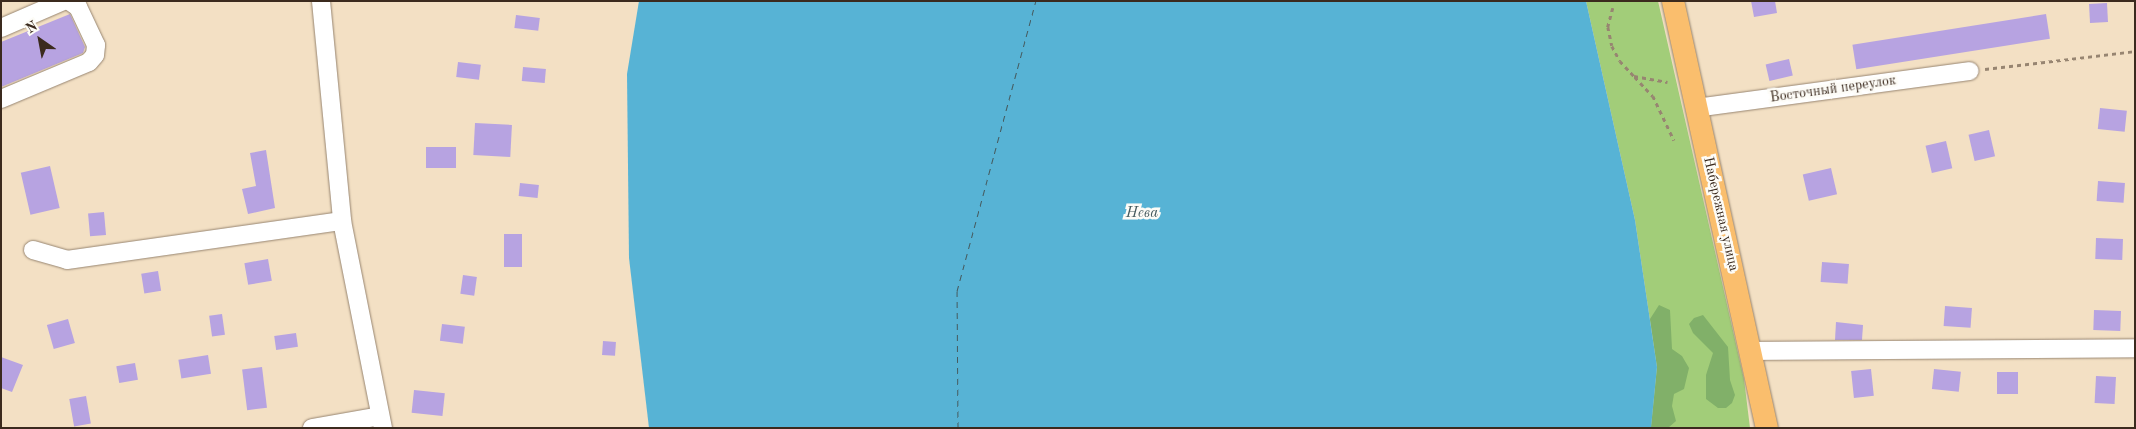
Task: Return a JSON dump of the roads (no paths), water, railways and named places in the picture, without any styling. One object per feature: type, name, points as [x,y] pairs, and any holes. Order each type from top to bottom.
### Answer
[{"type":"main road","name":"Набережная улица","points":[[1673,1],[1752,351],[1767,428]]},
{"type":"street","points":[[1,28],[63,1]]},
{"type":"street","points":[[1,99],[89,62],[95,55],[96,45],[78,7],[69,1]]},
{"type":"street","points":[[312,428],[382,422],[342,221],[322,1]]},
{"type":"street","name":"Восточный переулок","points":[[1696,108],[1970,71]]},
{"type":"street","points":[[33,250],[67,260],[342,221]]},
{"type":"street","points":[[1752,351],[2135,348]]},
{"type":"water","name":"Нева","points":[[639,1],[1586,1],[1635,220],[1657,367],[1651,428],[649,428],[629,258],[627,74]]}]
